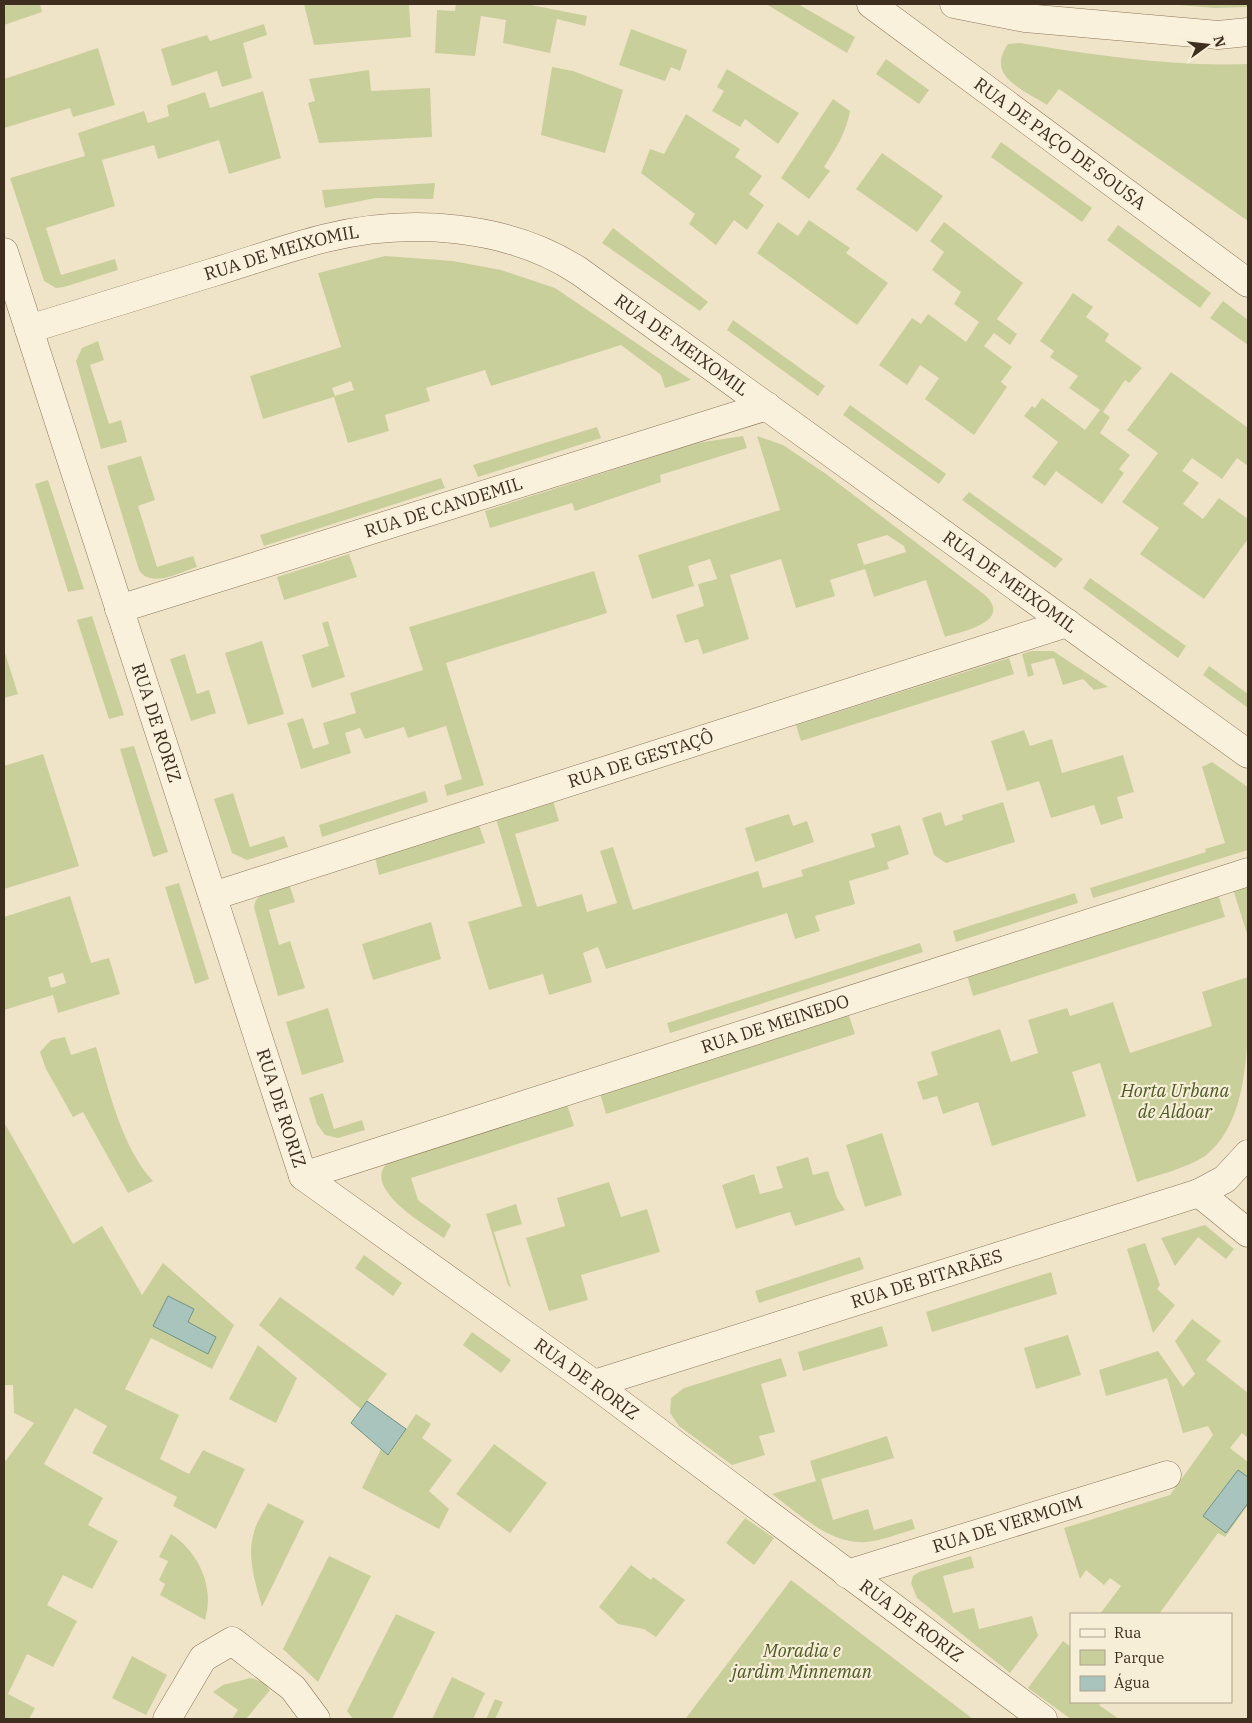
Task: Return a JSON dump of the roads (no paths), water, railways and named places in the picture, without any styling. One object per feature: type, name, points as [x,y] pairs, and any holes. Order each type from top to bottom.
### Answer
[{"type":"street","name":"RUA DE PAÇO DE SOUSA","points":[[871,4],[1248,283]]},
{"type":"street","points":[[954,4],[1025,18],[1120,28],[1218,34],[1248,32]]},
{"type":"street","name":"RUA DE MEIXOMIL","points":[[29,328],[327,238],[385,227],[459,229],[515,242],[566,263],[1248,754]]},
{"type":"street","name":"RUA DE RORIZ","points":[[4,252],[303,1176],[594,1384],[1044,1719]]},
{"type":"street","name":"RUA DE CANDEMIL","points":[[120,609],[767,406]]},
{"type":"street","name":"RUA DE GESTAÇÔ","points":[[213,896],[1067,623]]},
{"type":"street","name":"RUA DE MEINEDO","points":[[303,1176],[1248,872]]},
{"type":"street","name":"RUA DE BITARÃES","points":[[594,1384],[1200,1193],[1225,1179],[1248,1154]]},
{"type":"street","points":[[1200,1193],[1248,1233]]},
{"type":"street","name":"RUA DE VERMOIM","points":[[847,1574],[1168,1475]]},
{"type":"street","points":[[167,1719],[204,1658],[232,1641],[293,1688],[316,1719]]},
{"type":"water","points":[[168,1296],[194,1309],[188,1322],[216,1337],[208,1354],[153,1326]]},
{"type":"water","points":[[367,1401],[406,1429],[388,1455],[351,1423]]},
{"type":"water","points":[[1238,1470],[1248,1477],[1248,1503],[1226,1533],[1203,1516]]},
{"type":"park label","name":"Horta Urbana de Aldoar","points":[[1175,1101]]},
{"type":"park label","name":"Moradia e jardim Minneman","points":[[802,1661]]}]
